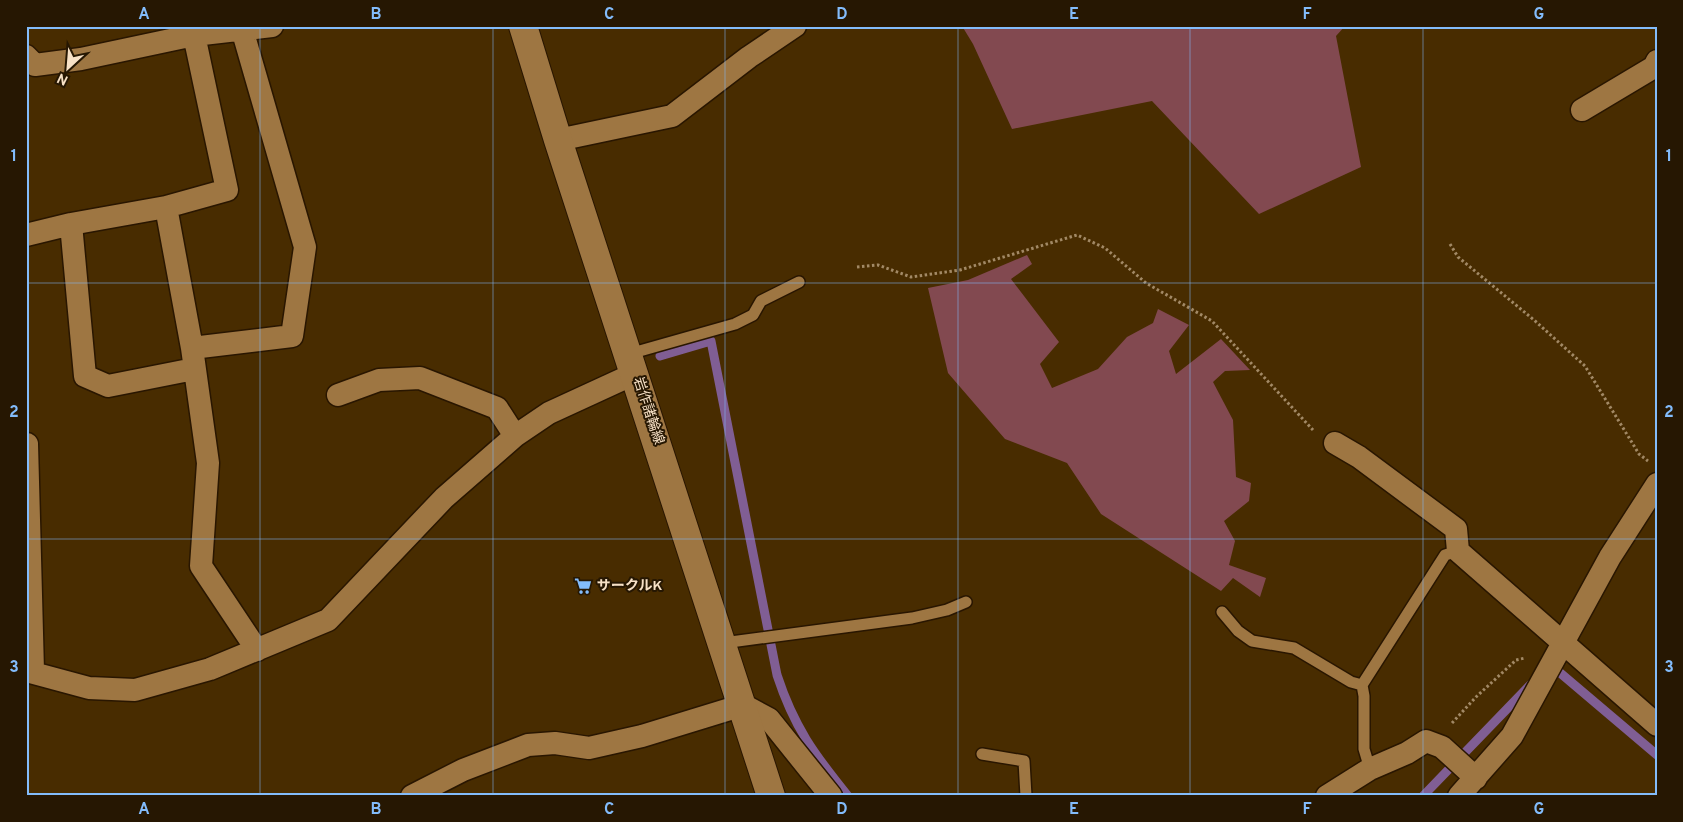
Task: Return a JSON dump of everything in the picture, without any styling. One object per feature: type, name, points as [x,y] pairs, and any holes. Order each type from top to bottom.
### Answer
[{"type":"main road","name":"岩作諸輪線","points":[[523,26],[558,140],[723,643],[771,796]]},
{"type":"street","points":[[26,56],[35,65],[81,59],[194,35],[272,26]]},
{"type":"street","points":[[558,140],[672,116],[795,26]]},
{"type":"street","points":[[71,224],[85,376],[108,386],[193,359],[292,336],[306,247],[242,29]]},
{"type":"street","points":[[26,235],[71,224],[166,207],[227,190],[194,35]]},
{"type":"street","points":[[1582,110],[1654,67],[1657,61]]},
{"type":"street","points":[[166,207],[193,359],[208,463],[201,566],[257,650]]},
{"type":"street","points":[[27,444],[29,671],[89,688],[134,690],[210,669],[328,620],[444,498],[515,436],[549,413],[632,363]]},
{"type":"street","points":[[338,395],[379,380],[420,378],[497,408],[515,436]]},
{"type":"street","points":[[1335,443],[1359,457],[1456,529],[1458,550],[1657,725]]},
{"type":"street","points":[[1459,796],[1512,736],[1654,474]]},
{"type":"street","points":[[412,796],[464,770],[528,745],[555,743],[589,748],[642,736],[743,706],[769,719],[831,796]]},
{"type":"street","points":[[1327,796],[1370,769],[1407,753],[1426,741],[1442,746],[1476,778]]},
{"type":"lane","points":[[632,363],[735,324],[753,315],[761,301],[799,282]]},
{"type":"lane","points":[[1370,769],[1364,750],[1364,696],[1362,685],[1444,554],[1458,550]]},
{"type":"lane","points":[[723,643],[912,618],[946,610],[966,602]]},
{"type":"lane","points":[[1222,612],[1238,631],[1252,641],[1294,648],[1351,682],[1362,685]]},
{"type":"lane","points":[[982,754],[1024,761],[1026,796]]},
{"type":"path","points":[[857,267],[878,265],[911,277],[960,270],[1077,235],[1105,248],[1146,282],[1212,321],[1316,433],[1335,443]]},
{"type":"path","points":[[1450,244],[1458,257],[1534,320],[1585,366],[1639,454],[1654,474]]},
{"type":"path","points":[[1435,744],[1439,736],[1476,697],[1516,660],[1532,657]]},
{"type":"shaded area","points":[[962,26],[1345,26],[1336,36],[1361,167],[1259,214],[1152,101],[1012,129],[973,44]]},
{"type":"shaded area","points":[[1027,255],[1032,264],[1011,279],[1059,342],[1040,364],[1052,388],[1098,369],[1127,337],[1153,323],[1158,309],[1189,325],[1169,351],[1176,374],[1221,339],[1250,370],[1225,371],[1213,382],[1233,420],[1236,477],[1251,483],[1249,501],[1224,521],[1235,541],[1229,565],[1266,578],[1260,597],[1233,578],[1221,591],[1101,514],[1067,463],[1005,439],[948,373],[928,288],[968,280]]},
{"type":"waterway","points":[[660,356],[711,341],[777,675],[790,710],[806,739],[848,796]]},
{"type":"waterway","points":[[1552,666],[1657,755]]},
{"type":"waterway","points":[[1423,796],[1531,684]]},
{"type":"place","name":"サークルK","points":[[583,586]]}]
